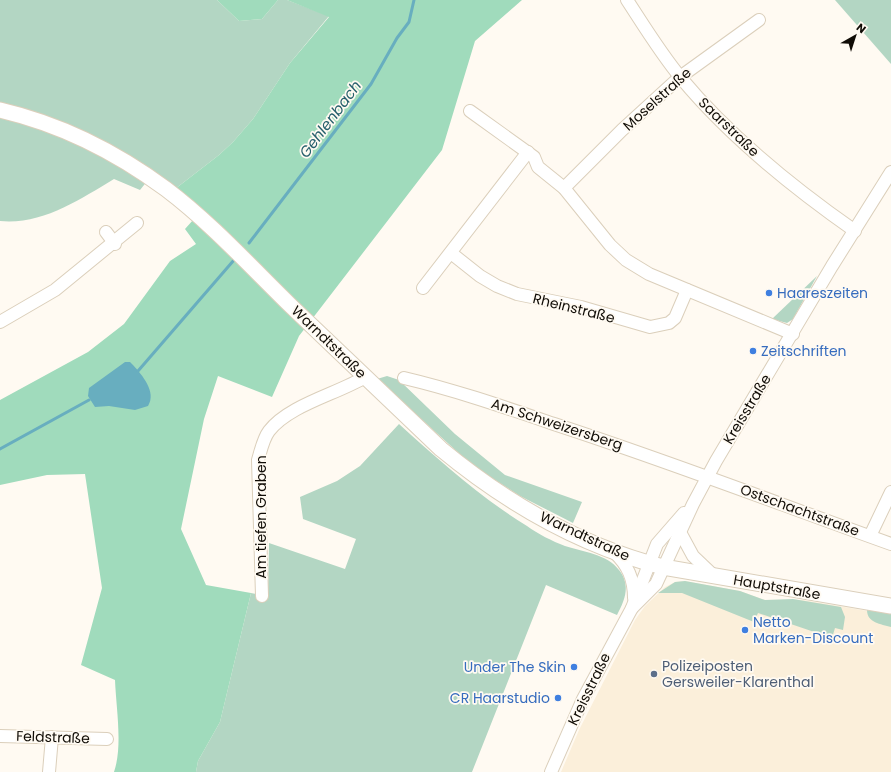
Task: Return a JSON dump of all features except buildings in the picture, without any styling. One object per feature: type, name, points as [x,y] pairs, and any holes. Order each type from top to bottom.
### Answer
[{"type":"main road","name":"Warndtstraße","points":[[0,110],[51,125],[92,143],[119,157],[166,190],[217,234],[365,377],[441,449],[468,472],[495,490],[559,527],[614,552],[656,565]]},
{"type":"main road","name":"Hauptstraße","points":[[656,565],[891,606]]},
{"type":"street","name":"Saarstraße","points":[[627,0],[680,76],[742,142],[855,231]]},
{"type":"street","name":"Moselstraße","points":[[564,188],[622,130],[680,76],[759,20]]},
{"type":"street","points":[[470,111],[534,157],[538,167],[564,188],[610,245],[626,260],[649,274],[793,334]]},
{"type":"street","points":[[423,288],[528,152]]},
{"type":"street","name":"Kreisstraße","points":[[656,565],[680,532],[708,476],[891,172]]},
{"type":"street","points":[[0,322],[55,290],[115,244],[137,223]]},
{"type":"street","points":[[106,232],[115,244]]},
{"type":"street","name":"Rheinstraße","points":[[451,253],[480,276],[497,286],[517,294],[581,307],[650,327],[670,323],[675,318],[687,290]]},
{"type":"street","name":"Am tiefen Graben","points":[[262,596],[258,460],[262,446],[269,431],[290,413],[350,386],[365,377]]},
{"type":"street","name":"Am Schweizersberg","points":[[404,378],[445,388],[708,476]]},
{"type":"street","name":"Ostschachtstraße","points":[[708,476],[891,544]]},
{"type":"street","points":[[870,536],[891,492]]},
{"type":"street","name":"Kreisstraße","points":[[552,772],[583,699],[632,606],[653,587],[657,544],[693,504]]},
{"type":"street","points":[[680,532],[693,556],[715,576]]},
{"type":"street","name":"Kreisstraße","points":[[614,552],[623,561],[631,576],[634,590],[632,606]]},
{"type":"street","name":"Feldstraße","points":[[0,736],[107,738]]},
{"type":"street","points":[[49,772],[52,737]]},
{"type":"shaded area","points":[[685,581],[740,591],[765,600],[803,600],[891,615],[891,772],[561,772],[579,730],[635,620],[645,606],[665,587],[675,582]]},
{"type":"green space","points":[[0,0],[217,0],[239,21],[262,19],[278,0],[287,0],[329,16],[290,63],[253,119],[233,142],[219,155],[175,189],[0,106]]},
{"type":"green space","points":[[217,0],[278,0],[262,19],[239,21]]},
{"type":"green space","points":[[287,0],[522,0],[475,41],[442,150],[299,336],[272,397],[218,376],[204,419],[181,529],[206,585],[251,593],[220,722],[198,761],[196,772],[114,772],[117,762],[119,739],[115,680],[81,665],[102,588],[85,474],[47,475],[0,485],[0,400],[88,352],[124,324],[170,261],[196,244],[185,229],[202,210],[175,189],[219,155],[233,142],[253,119],[290,63],[329,17]]},
{"type":"green space","points":[[835,0],[891,0],[891,64]]},
{"type":"green space","points":[[0,114],[49,128],[148,180],[140,190],[114,179],[74,203],[45,215],[16,221],[0,221]]},
{"type":"green space","points":[[817,276],[793,319],[787,323],[772,319]]},
{"type":"green space","points":[[387,376],[399,380],[455,434],[505,475],[582,502],[573,523],[520,496],[473,466],[377,379]]},
{"type":"green space","points":[[399,424],[477,491],[531,529],[560,544],[594,554],[608,560],[614,565],[623,576],[626,587],[626,592],[617,615],[546,585],[472,772],[196,772],[198,761],[220,722],[251,593],[268,596],[269,543],[345,569],[356,539],[303,519],[300,497],[337,481],[360,466]]},
{"type":"green space","points":[[685,581],[740,591],[765,600],[793,599],[841,607],[845,617],[843,630],[835,628],[832,638],[758,613],[754,622],[682,593],[658,593],[675,582]]},
{"type":"green space","points":[[867,610],[891,614],[891,627],[879,624],[869,618]]},
{"type":"water","points":[[125,362],[130,362],[147,384],[151,395],[148,406],[135,410],[109,406],[95,407],[88,396],[89,388]]},
{"type":"waterway","name":"Gehlenbach","points":[[249,243],[371,84],[397,38],[409,22],[414,0]]},
{"type":"waterway","name":"Gehlenbach","points":[[138,371],[234,260]]},
{"type":"waterway","name":"Gehlenbach","points":[[0,449],[89,400]]},
{"type":"place","name":"Haareszeiten","points":[[769,293]]},
{"type":"place","name":"Zeitschriften","points":[[753,351]]},
{"type":"place","name":"Netto Marken-Discount","points":[[745,630]]},
{"type":"place","name":"Under The Skin","points":[[574,667]]},
{"type":"place","name":"Polizeiposten Gersweiler-Klarenthal","points":[[654,674]]},
{"type":"place","name":"CR Haarstudio","points":[[558,698]]}]
